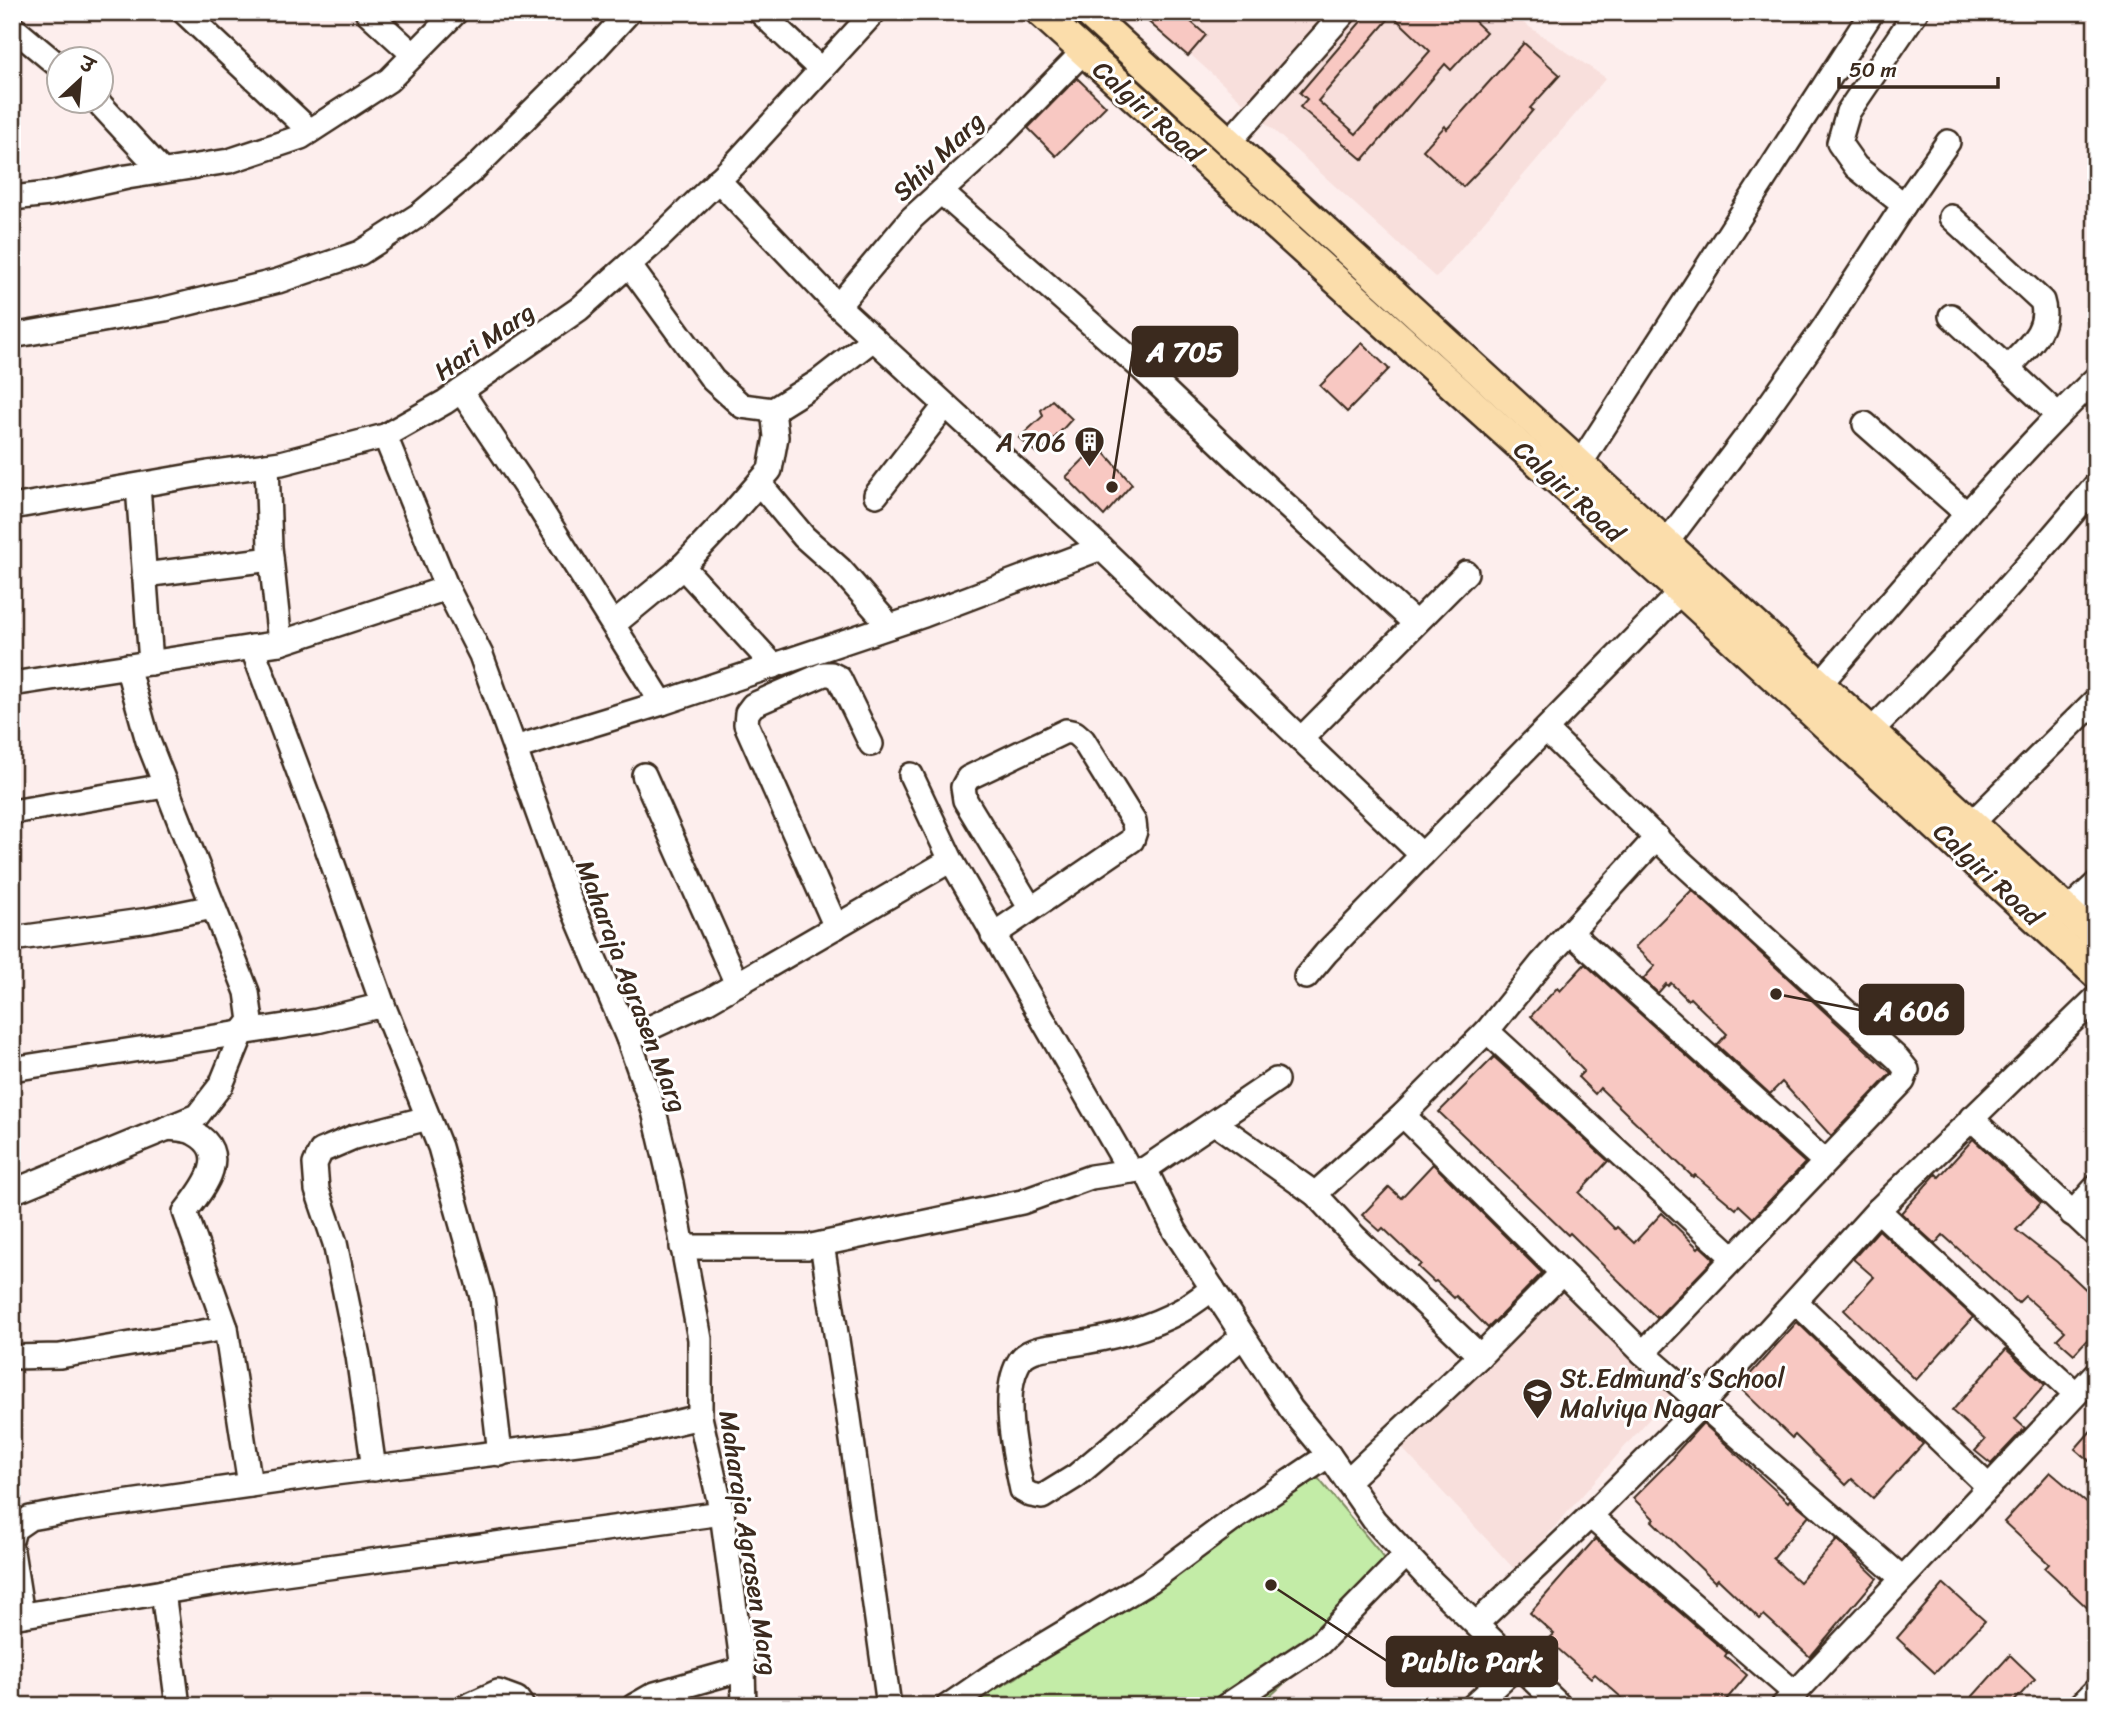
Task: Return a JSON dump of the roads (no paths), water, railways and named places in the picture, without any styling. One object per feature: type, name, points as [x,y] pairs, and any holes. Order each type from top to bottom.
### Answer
[{"type":"main road","name":"Calgiri Road","points":[[1040,12],[1690,582],[2096,974]]},
{"type":"main road","name":"Calgiri Road","points":[[1087,12],[1666,543],[1690,582],[1820,684],[2096,937]]},
{"type":"street","points":[[184,12],[310,131]]},
{"type":"street","points":[[367,12],[414,55]]},
{"type":"street","points":[[12,198],[49,194],[162,171],[229,161],[301,136],[389,79],[456,12]]},
{"type":"street","points":[[12,336],[165,309],[278,281],[360,253],[419,215],[474,169],[595,50],[629,12]]},
{"type":"street","points":[[760,12],[821,70]]},
{"type":"street","name":"Hari Marg","points":[[12,507],[208,472],[267,465],[385,436],[461,391],[579,309],[718,180],[874,12]]},
{"type":"street","points":[[1228,143],[1345,12]]},
{"type":"street","points":[[1580,464],[1871,12]]},
{"type":"street","points":[[1904,205],[1856,167],[1839,143],[1848,112],[1916,12]]},
{"type":"street","points":[[12,27],[46,55]]},
{"type":"street","name":"Shiv Marg","points":[[838,306],[912,218],[990,147],[1083,52]]},
{"type":"street","points":[[111,116],[162,171]]},
{"type":"street","points":[[1666,543],[1823,330],[1948,142]]},
{"type":"street","points":[[718,180],[838,306],[1101,548],[1422,855]]},
{"type":"street","points":[[940,192],[1139,366],[1415,623]]},
{"type":"street","points":[[1951,217],[2042,301],[2046,312],[2043,329],[2008,368]]},
{"type":"street","points":[[629,265],[713,380],[742,406],[773,410],[818,382],[873,339]]},
{"type":"street","points":[[1951,316],[2058,415]]},
{"type":"street","points":[[1820,684],[1967,514],[2058,415],[2096,378]]},
{"type":"street","points":[[461,391],[614,624],[662,703]]},
{"type":"street","points":[[876,495],[945,406]]},
{"type":"street","points":[[614,624],[682,566],[770,470],[776,437],[773,410]]},
{"type":"street","points":[[1865,424],[1967,514]]},
{"type":"street","name":"Maharaja Agrasen Marg","points":[[385,436],[447,588],[481,655],[569,899],[628,1038],[654,1111],[671,1182],[700,1339],[700,1417],[722,1513],[743,1669],[744,1706]]},
{"type":"street","points":[[267,465],[271,559],[280,643]]},
{"type":"street","points":[[759,483],[804,537],[840,569],[890,626]]},
{"type":"street","points":[[1871,731],[2087,513],[2096,485]]},
{"type":"street","points":[[138,486],[151,663]]},
{"type":"street","points":[[515,748],[774,666],[1101,548]]},
{"type":"street","points":[[144,575],[271,559]]},
{"type":"street","points":[[682,566],[774,666]]},
{"type":"street","points":[[1301,739],[1466,573]]},
{"type":"street","points":[[1306,977],[1326,953],[1690,582]]},
{"type":"street","points":[[12,684],[280,643],[447,588]]},
{"type":"street","points":[[252,647],[383,1005],[440,1147],[482,1297],[500,1454]]},
{"type":"street","points":[[12,1192],[198,1116],[221,1085],[243,1031],[251,1021],[247,992],[148,741],[127,666]]},
{"type":"street","points":[[836,927],[746,724],[747,713],[753,705],[824,674],[831,674],[839,678],[871,744]]},
{"type":"street","points":[[1972,823],[2096,700]]},
{"type":"street","points":[[1546,730],[1907,1070],[1903,1081],[1643,1353]]},
{"type":"street","points":[[993,935],[1132,840],[1134,822],[1083,740],[1075,733],[1066,731],[968,778],[963,788],[965,800],[1031,909]]},
{"type":"street","points":[[644,775],[737,984]]},
{"type":"street","points":[[911,775],[951,860],[993,935],[1175,1231],[1291,1409],[1329,1455],[1374,1520],[1406,1555],[1560,1706]]},
{"type":"street","points":[[12,812],[165,786]]},
{"type":"street","points":[[1315,1194],[1403,1115],[1424,1091],[1488,1031],[1570,932],[1657,837]]},
{"type":"street","points":[[628,1038],[708,1001],[951,860]]},
{"type":"street","points":[[2067,911],[2096,884]]},
{"type":"street","points":[[12,939],[149,920],[213,907]]},
{"type":"street","points":[[1570,932],[1824,1161]]},
{"type":"street","points":[[1476,1624],[1590,1516],[1701,1405],[1878,1210],[2096,998]]},
{"type":"street","points":[[12,1069],[317,1021],[383,1005]]},
{"type":"street","points":[[1488,1031],[1734,1258]]},
{"type":"street","points":[[682,1247],[807,1247],[1021,1202],[1091,1177],[1137,1170],[1215,1123],[1276,1080]]},
{"type":"street","points":[[1403,1115],[1643,1353],[1902,1578]]},
{"type":"street","points":[[374,1469],[358,1356],[335,1243],[317,1190],[315,1164],[321,1151],[354,1137],[428,1118]]},
{"type":"street","points":[[1970,1118],[2096,1236]]},
{"type":"street","points":[[1215,1123],[1315,1194],[1355,1237],[1480,1356]]},
{"type":"street","points":[[167,1128],[194,1132],[210,1148],[213,1170],[205,1187],[185,1212],[226,1328],[250,1485]]},
{"type":"street","points":[[2073,1214],[2096,1186]]},
{"type":"street","points":[[1878,1210],[2076,1394]]},
{"type":"street","points":[[822,1244],[847,1404],[888,1706]]},
{"type":"street","points":[[1347,1481],[1480,1356],[1561,1274]]},
{"type":"street","points":[[1213,1289],[1181,1310],[1154,1322],[1094,1341],[1034,1350],[1018,1362],[1009,1389],[1022,1490],[1042,1497],[1076,1476],[1243,1336]]},
{"type":"street","points":[[1796,1302],[1989,1487]]},
{"type":"street","points":[[12,1357],[60,1356],[226,1328]]},
{"type":"street","points":[[1590,1516],[1789,1700],[2096,1373]]},
{"type":"street","points":[[700,1417],[602,1440],[250,1485],[30,1518],[13,1536],[17,1616],[289,1572],[722,1513]]},
{"type":"street","points":[[948,1706],[1002,1670],[1150,1581],[1235,1518],[1329,1455]]},
{"type":"street","points":[[1226,1706],[1319,1644],[1406,1555]]},
{"type":"street","points":[[163,1592],[178,1706]]},
{"type":"street","points":[[1473,1706],[1518,1665]]},
{"type":"street","points":[[634,1706],[655,1694],[743,1669]]},
{"type":"street","points":[[2080,1706],[2096,1690]]},
{"type":"street","points":[[467,1706],[498,1692],[517,1699],[522,1706]]},
{"type":"place","name":"A 706","points":[[1089,469]]},
{"type":"place","name":"A 705","points":[[1112,487]]},
{"type":"place","name":"A 606","points":[[1776,994]]},
{"type":"place","name":"St.Edmund’s School Malviya Nagar","points":[[1537,1420]]},
{"type":"place","name":"Public Park","points":[[1271,1585]]}]
